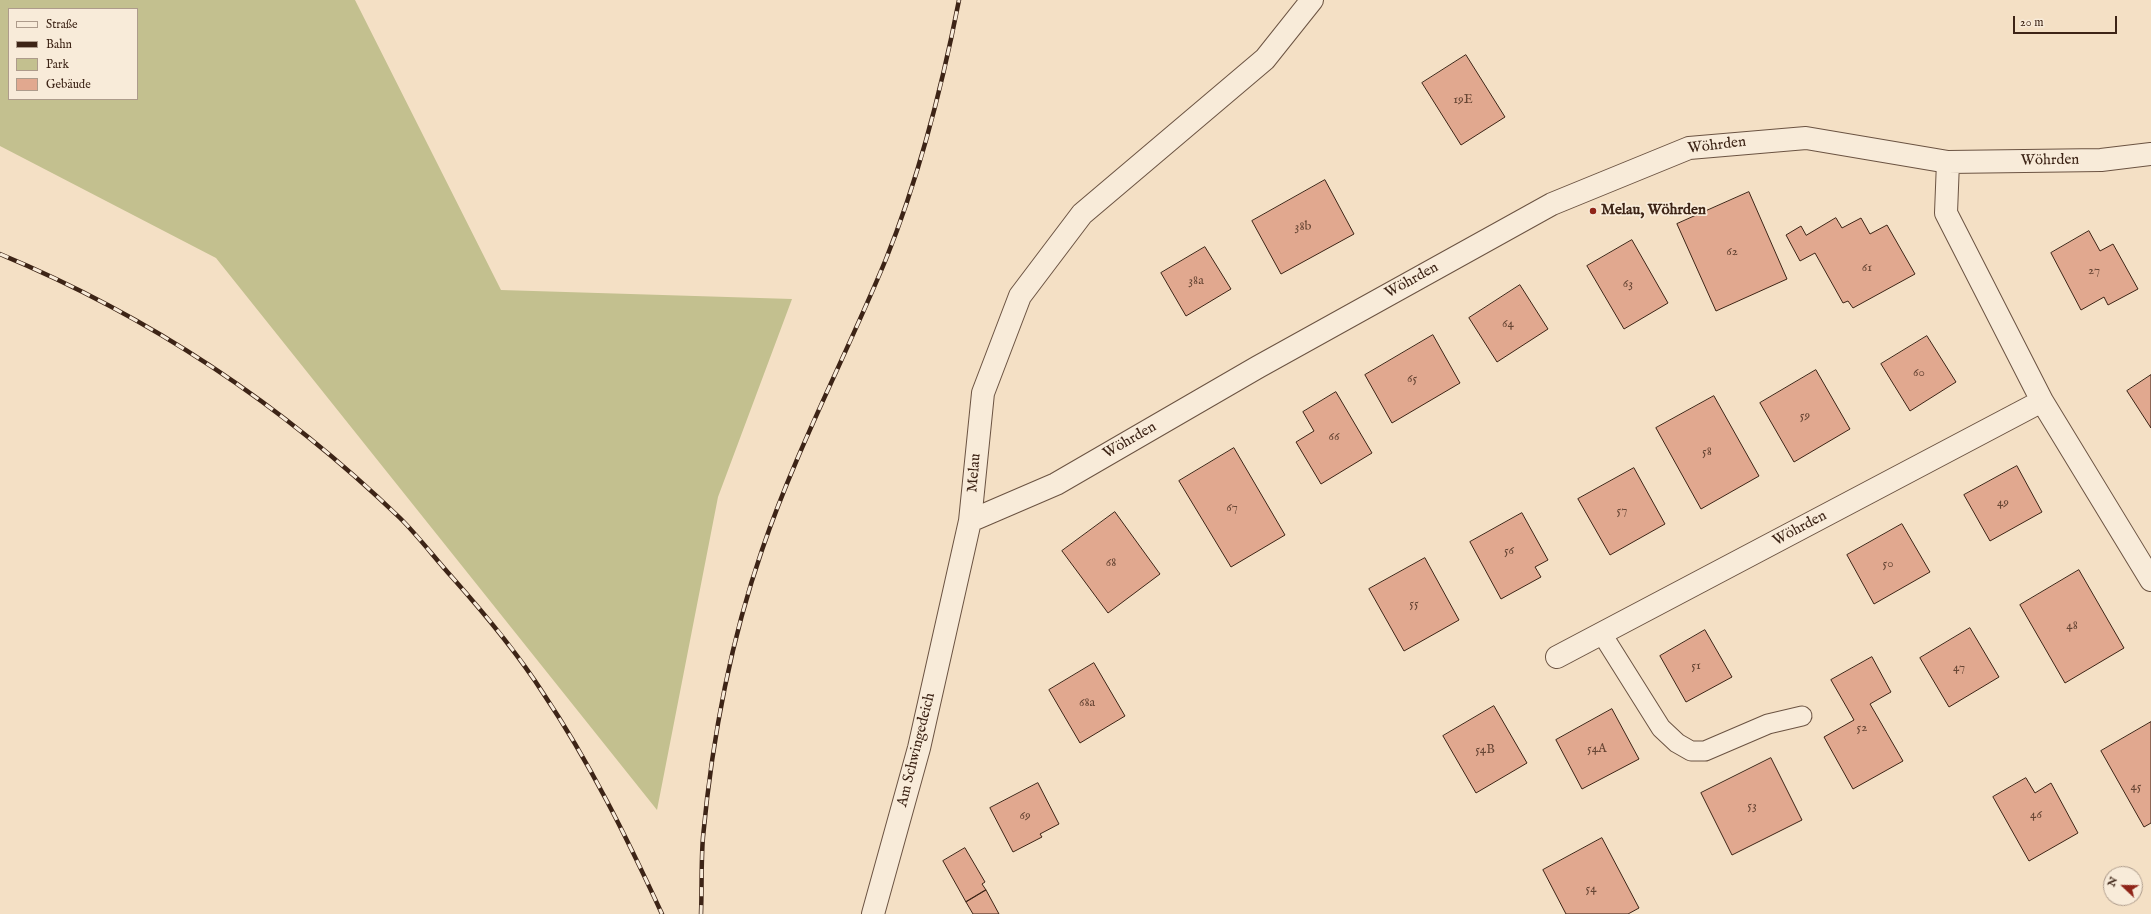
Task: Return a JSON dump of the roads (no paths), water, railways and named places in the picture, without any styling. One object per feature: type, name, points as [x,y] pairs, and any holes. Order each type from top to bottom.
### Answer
[{"type":"street","name":"Melau","points":[[970,521],[983,393],[1020,296],[1082,214],[1265,59],[1312,0]]},
{"type":"street","name":"Wöhrden","points":[[970,521],[1056,484],[1258,366],[1552,204],[1689,148],[1806,138],[1948,162],[2101,160],[2151,154]]},
{"type":"street","points":[[1948,162],[1946,213],[2042,401],[2144,550],[2151,580]]},
{"type":"street","name":"Wöhrden","points":[[1557,656],[1602,634],[2042,401]]},
{"type":"street","name":"Am Schwingedeich","points":[[873,914],[919,748],[970,521]]},
{"type":"lane","points":[[1602,634],[1661,728],[1677,743],[1691,751],[1705,751],[1768,724],[1802,716]]},
{"type":"railway","points":[[701,914],[703,837],[712,764],[724,692],[741,620],[775,513],[871,295],[898,228],[919,164],[937,99],[959,0]]},
{"type":"railway","points":[[0,254],[109,306],[161,335],[212,367],[310,438],[356,477],[400,518],[420,539],[511,647],[543,693],[560,719],[607,801],[662,914]]},
{"type":"place","name":"Melau, Wöhrden","points":[[1593,211]]}]
